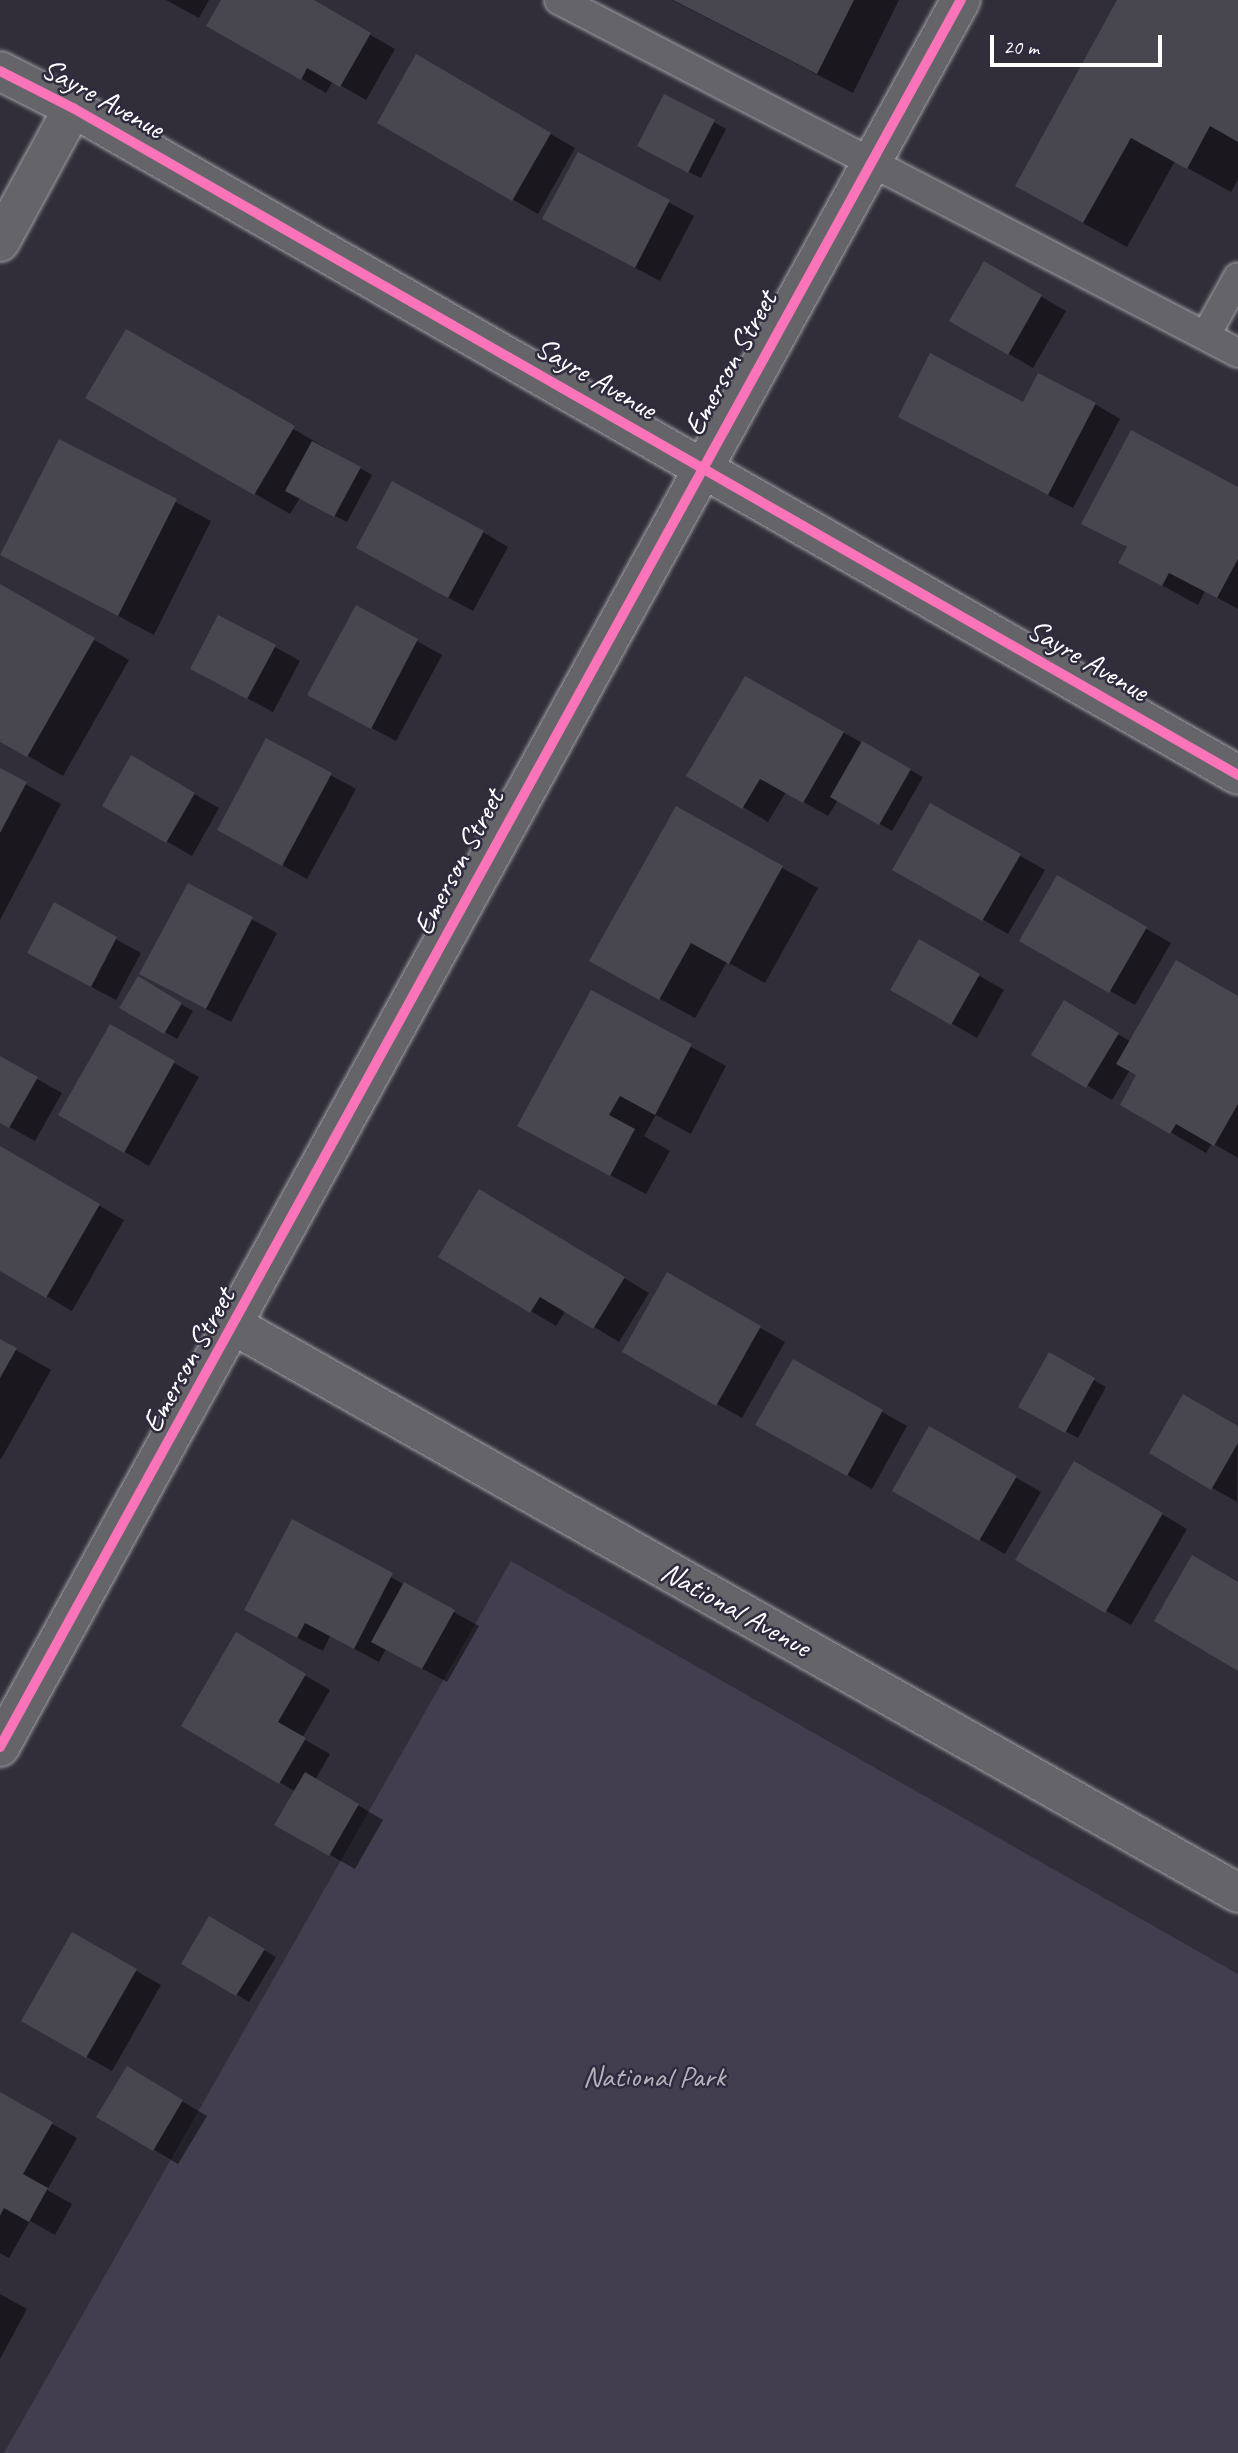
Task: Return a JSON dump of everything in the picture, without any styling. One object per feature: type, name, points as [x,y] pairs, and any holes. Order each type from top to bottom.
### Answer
[{"type":"street","name":"Emerson Street","points":[[0,1747],[235,1325],[700,467],[961,0]]},
{"type":"street","name":"Sayre Avenue","points":[[0,71],[73,108],[1238,775]]},
{"type":"street","points":[[0,242],[73,108]]},
{"type":"street","name":"National Avenue","points":[[235,1325],[1238,1893]]},
{"type":"lane","points":[[558,0],[1238,353]]},
{"type":"lane","points":[[1206,335],[1238,277]]},
{"type":"green space","name":"National Park","points":[[511,1561],[1238,1974],[1238,2453],[4,2453]]},
{"type":"building","points":[[221,0],[314,0],[371,33],[340,87],[307,68],[301,80],[206,26]]},
{"type":"building","points":[[673,0],[854,0],[817,74]]},
{"type":"building","points":[[1117,0],[1238,0],[1238,142],[1210,126],[1187,169],[1131,138],[1083,223],[1015,186]]},
{"type":"building","points":[[416,54],[551,133],[512,201],[377,123]]},
{"type":"building","points":[[664,94],[715,120],[688,173],[637,146]]},
{"type":"building","points":[[578,152],[670,200],[635,268],[542,219]]},
{"type":"building","points":[[984,261],[1042,295],[1008,355],[949,321]]},
{"type":"building","points":[[126,329],[295,426],[254,495],[85,398]]},
{"type":"building","points":[[930,353],[1023,402],[1038,373],[1096,403],[1048,495],[898,417]]},
{"type":"building","points":[[1131,430],[1238,487],[1238,559],[1217,598],[1169,573],[1162,586],[1118,563],[1127,547],[1081,524]]},
{"type":"building","points":[[59,439],[177,499],[118,616],[0,555]]},
{"type":"building","points":[[312,441],[361,467],[334,517],[285,491]]},
{"type":"building","points":[[392,481],[484,531],[448,598],[356,548]]},
{"type":"building","points":[[0,584],[95,638],[27,757],[0,742]]},
{"type":"building","points":[[356,605],[418,639],[371,729],[307,695]]},
{"type":"building","points":[[218,615],[276,645],[247,699],[190,669]]},
{"type":"building","points":[[745,676],[844,732],[803,803],[760,779],[742,809],[686,776]]},
{"type":"building","points":[[266,738],[332,773],[282,866],[217,830]]},
{"type":"building","points":[[862,741],[911,769],[879,825],[830,797]]},
{"type":"building","points":[[131,755],[195,793],[166,843],[102,806]]},
{"type":"building","points":[[0,768],[27,782],[0,833]]},
{"type":"building","points":[[930,803],[1021,854],[982,921],[892,870]]},
{"type":"building","points":[[676,806],[783,866],[729,964],[691,943],[659,1000],[589,961]]},
{"type":"building","points":[[1057,875],[1147,927],[1109,993],[1019,941]]},
{"type":"building","points":[[188,883],[253,917],[206,1009],[139,974]]},
{"type":"building","points":[[54,902],[117,937],[91,987],[27,953]]},
{"type":"building","points":[[919,939],[980,974],[951,1025],[890,990]]},
{"type":"building","points":[[1176,960],[1238,996],[1238,1104],[1214,1146],[1176,1124],[1170,1134],[1120,1105],[1136,1075],[1116,1064]]},
{"type":"building","points":[[138,976],[182,1003],[164,1034],[119,1008]]},
{"type":"building","points":[[591,990],[692,1044],[655,1115],[620,1096],[609,1115],[635,1129],[610,1176],[517,1126]]},
{"type":"building","points":[[1064,1000],[1119,1033],[1086,1088],[1031,1055]]},
{"type":"building","points":[[110,1024],[175,1061],[124,1153],[58,1115]]},
{"type":"building","points":[[0,1056],[38,1077],[9,1128],[0,1123]]},
{"type":"building","points":[[0,1146],[100,1204],[46,1298],[0,1271]]},
{"type":"building","points":[[479,1189],[625,1277],[593,1329],[540,1297],[530,1313],[438,1257]]},
{"type":"building","points":[[667,1272],[761,1326],[716,1406],[622,1352]]},
{"type":"building","points":[[0,1339],[17,1348],[0,1378]]},
{"type":"building","points":[[1049,1352],[1095,1378],[1065,1433],[1018,1407]]},
{"type":"building","points":[[793,1359],[883,1410],[847,1476],[755,1425]]},
{"type":"building","points":[[1183,1394],[1238,1426],[1238,1443],[1211,1490],[1149,1453]]},
{"type":"building","points":[[929,1426],[1017,1476],[979,1541],[892,1491]]},
{"type":"building","points":[[1074,1461],[1163,1513],[1105,1613],[1015,1560]]},
{"type":"building","points":[[292,1519],[393,1573],[354,1649],[305,1623],[297,1638],[244,1610]]},
{"type":"building","points":[[1192,1555],[1238,1582],[1238,1671],[1154,1621]]},
{"type":"building","points":[[404,1582],[455,1610],[422,1669],[371,1642]]},
{"type":"building","points":[[236,1632],[306,1674],[278,1722],[306,1738],[279,1784],[181,1726]]},
{"type":"building","points":[[305,1772],[359,1804],[329,1856],[274,1825]]},
{"type":"building","points":[[209,1916],[265,1949],[236,1996],[181,1964]]},
{"type":"building","points":[[72,1932],[137,1969],[86,2058],[21,2021]]},
{"type":"building","points":[[127,2066],[183,2100],[153,2151],[96,2117]]},
{"type":"building","points":[[0,2092],[53,2122],[23,2174],[48,2188],[29,2222],[4,2208],[0,2216]]},
{"type":"cycle path","points":[[0,1747],[961,0]]},
{"type":"cycle path","points":[[0,71],[73,108],[1238,775]]}]
